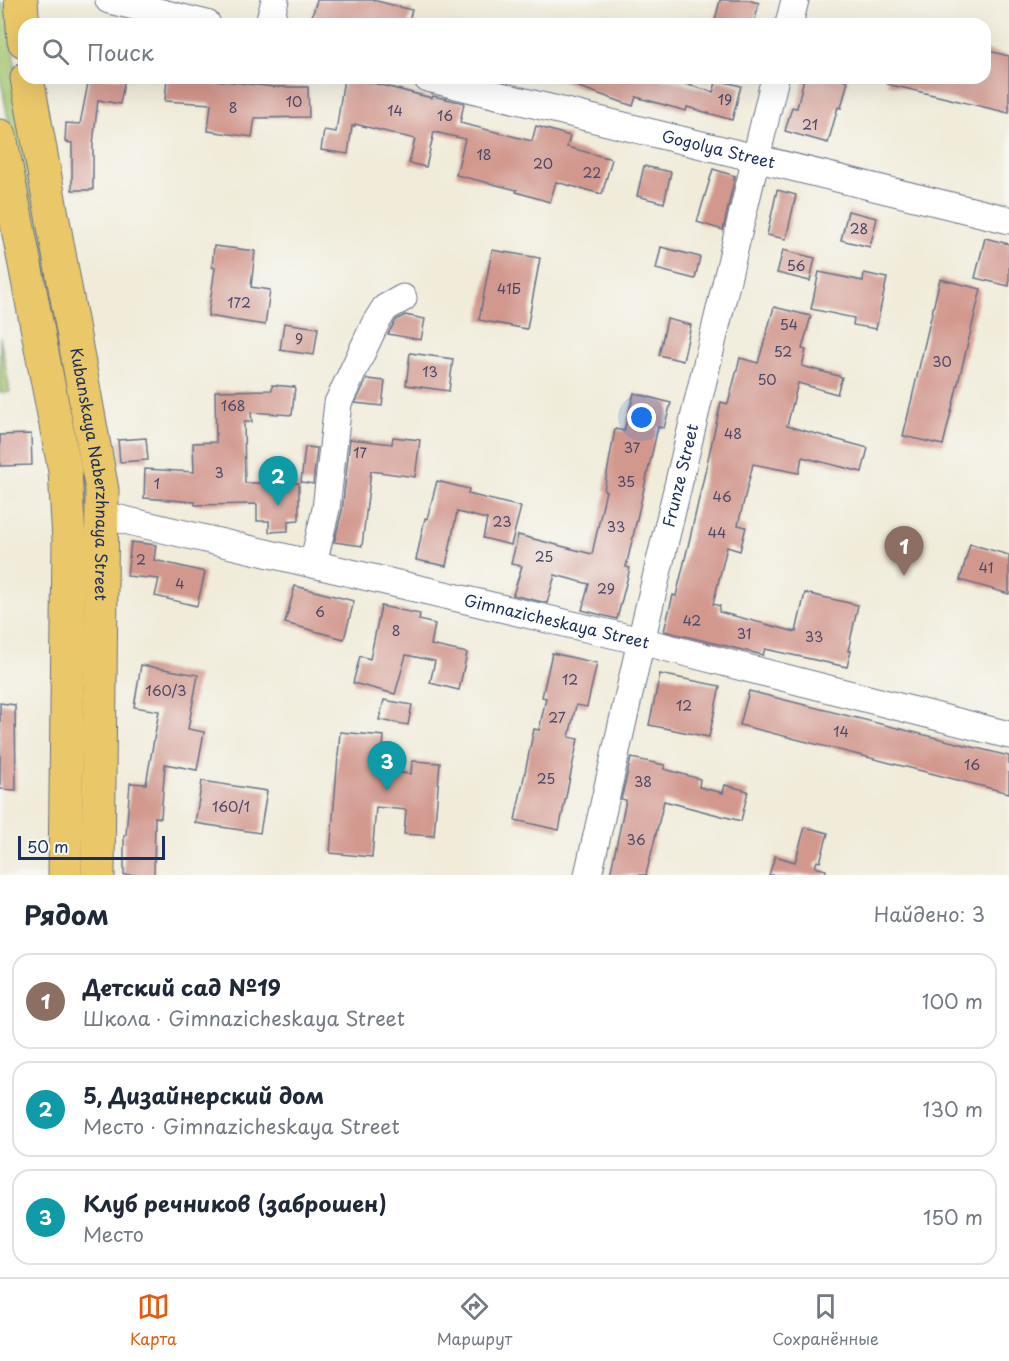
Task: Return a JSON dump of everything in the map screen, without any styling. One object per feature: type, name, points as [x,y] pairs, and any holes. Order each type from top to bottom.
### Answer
[{"type":"main road","points":[[21,0],[22,18]]},
{"type":"main road","name":"Kubanskaya Naberzhnaya Street","points":[[28,84],[102,490],[98,875]]},
{"type":"main road","name":"Kubanskaya Naberzhnaya Street","points":[[0,136],[65,471],[69,551],[65,875]]},
{"type":"street","points":[[109,0],[182,18]]},
{"type":"street","points":[[270,18],[275,0]]},
{"type":"street","points":[[790,18],[795,0]]},
{"type":"street","name":"Gogolya Street","points":[[452,84],[1009,220]]},
{"type":"street","name":"Frunze Street","points":[[588,875],[641,641],[774,84]]},
{"type":"street","points":[[313,564],[326,509],[338,403],[375,324],[385,308],[404,298]]},
{"type":"street","name":"Gimnazicheskaya Street","points":[[103,515],[641,641],[1009,735]]},
{"type":"green space","points":[[0,3],[8,9],[18,88],[88,482],[90,581],[55,368],[0,75]]},
{"type":"green space","points":[[0,337],[10,392],[0,393]]},
{"type":"building","points":[[317,0],[373,0],[412,10],[410,18],[320,18],[312,16]]},
{"type":"building","points":[[720,0],[748,0],[759,3],[755,18],[716,18]]},
{"type":"building","points":[[991,52],[1009,56],[1009,113],[887,84],[991,84]]},
{"type":"building","points":[[88,84],[124,84],[120,104],[98,100],[93,144],[93,190],[72,190],[72,143],[65,142],[66,123],[80,124]]},
{"type":"building","points":[[166,84],[308,87],[309,117],[255,118],[252,137],[208,131],[211,104],[165,101]]},
{"type":"building","points":[[343,84],[377,84],[432,98],[433,96],[464,103],[460,123],[532,141],[536,126],[570,136],[567,147],[612,159],[602,194],[556,182],[550,202],[516,192],[517,190],[456,175],[465,139],[434,132],[426,167],[409,163],[415,139],[355,124],[352,126],[348,154],[321,150],[324,130],[336,132]]},
{"type":"building","points":[[571,84],[685,84],[713,92],[716,84],[741,86],[732,120],[687,107],[686,111],[636,97],[633,106]]},
{"type":"building","points":[[803,84],[847,84],[828,143],[785,131],[792,107],[797,108]]},
{"type":"building","points":[[644,166],[671,172],[664,203],[637,196]]},
{"type":"building","points":[[713,169],[735,176],[723,230],[697,222]]},
{"type":"building","points":[[777,190],[796,195],[786,239],[767,235]]},
{"type":"building","points":[[848,211],[877,218],[870,247],[841,240]]},
{"type":"building","points":[[985,238],[1009,244],[1009,286],[975,278]]},
{"type":"building","points":[[214,246],[255,251],[251,287],[270,290],[265,325],[208,316],[215,268],[212,267]]},
{"type":"building","points":[[661,247],[700,257],[695,279],[656,269]]},
{"type":"building","points":[[492,250],[540,258],[527,329],[479,320]]},
{"type":"building","points":[[783,250],[815,258],[810,281],[777,273]]},
{"type":"building","points":[[819,272],[863,281],[864,273],[887,278],[876,329],[853,325],[854,318],[811,309]]},
{"type":"building","points":[[940,279],[981,289],[943,445],[903,436]]},
{"type":"building","points":[[774,307],[811,316],[802,349],[806,350],[802,366],[842,377],[837,394],[798,383],[787,426],[868,448],[862,472],[802,457],[799,473],[753,464],[738,525],[746,527],[740,551],[727,547],[713,604],[720,606],[719,612],[796,632],[805,593],[858,605],[848,651],[851,651],[847,667],[765,649],[763,655],[664,631],[673,595],[676,596],[721,402],[728,404],[740,358],[758,363]]},
{"type":"building","points":[[405,315],[425,319],[421,340],[388,334],[396,320]]},
{"type":"building","points":[[667,319],[691,325],[683,361],[659,355]]},
{"type":"building","points":[[284,323],[318,328],[314,355],[280,350]]},
{"type":"building","points":[[410,353],[453,359],[449,391],[406,385]]},
{"type":"building","points":[[367,379],[385,381],[382,406],[355,403]]},
{"type":"building","points":[[272,385],[295,387],[292,415],[251,412],[252,422],[244,422],[245,483],[299,483],[299,520],[288,521],[288,531],[269,532],[269,521],[257,521],[257,504],[195,505],[195,502],[144,498],[145,469],[194,472],[193,443],[216,442],[215,391],[272,390]]},
{"type":"building","points":[[634,393],[671,403],[664,428],[658,427],[626,567],[630,568],[617,619],[582,610],[589,584],[555,575],[547,603],[513,595],[522,566],[511,564],[518,535],[592,554],[606,491],[604,490],[615,429],[624,431]]},
{"type":"building","points":[[31,434],[32,465],[0,466],[0,435]]},
{"type":"building","points":[[393,437],[420,440],[415,477],[371,471],[362,546],[334,542],[342,511],[350,439],[392,444]]},
{"type":"building","points":[[146,438],[148,460],[120,462],[118,440]]},
{"type":"building","points":[[305,447],[317,448],[313,484],[301,482]]},
{"type":"building","points":[[437,481],[469,489],[468,494],[521,507],[511,545],[483,538],[487,519],[457,512],[446,566],[416,560],[425,518],[427,519]]},
{"type":"building","points":[[131,542],[156,545],[154,560],[205,572],[197,606],[155,596],[159,579],[127,576]]},
{"type":"building","points":[[970,544],[1009,555],[1009,594],[960,580]]},
{"type":"building","points":[[295,586],[354,601],[344,639],[285,623]]},
{"type":"building","points":[[381,606],[420,614],[419,620],[435,624],[431,645],[467,653],[459,690],[430,683],[435,661],[406,655],[395,694],[353,683],[360,656],[370,659]]},
{"type":"building","points":[[552,653],[597,663],[587,707],[576,705],[569,737],[578,739],[559,830],[515,820],[534,729],[539,730],[546,698],[542,697]]},
{"type":"building","points":[[141,665],[198,675],[188,729],[204,732],[197,770],[165,764],[161,818],[155,817],[154,875],[124,875],[124,835],[126,835],[130,783],[146,784],[159,711],[134,707]]},
{"type":"building","points":[[660,674],[720,686],[709,737],[649,725]]},
{"type":"building","points":[[749,691],[1009,756],[1009,793],[740,725]]},
{"type":"building","points":[[384,700],[412,705],[408,725],[379,720]]},
{"type":"building","points":[[0,703],[15,705],[16,790],[0,789]]},
{"type":"building","points":[[340,732],[384,736],[381,771],[411,774],[412,761],[440,763],[434,836],[404,834],[406,810],[376,807],[372,857],[330,853]]},
{"type":"building","points":[[631,758],[665,765],[664,769],[700,779],[699,787],[723,793],[725,785],[748,791],[741,821],[664,801],[646,875],[610,875],[626,800],[621,799]]},
{"type":"building","points":[[202,781],[267,791],[260,833],[195,823]]},
{"type":"building","points":[[805,827],[828,833],[820,862],[817,861],[815,867],[826,870],[825,875],[769,875],[775,856],[795,862]]},
{"type":"place","name":"5, Дизайнерский дом","points":[[278,506]]},
{"type":"place","name":"Детский сад №19","points":[[904,576]]},
{"type":"place","name":"Клуб речников (заброшен)","points":[[387,791]]}]
